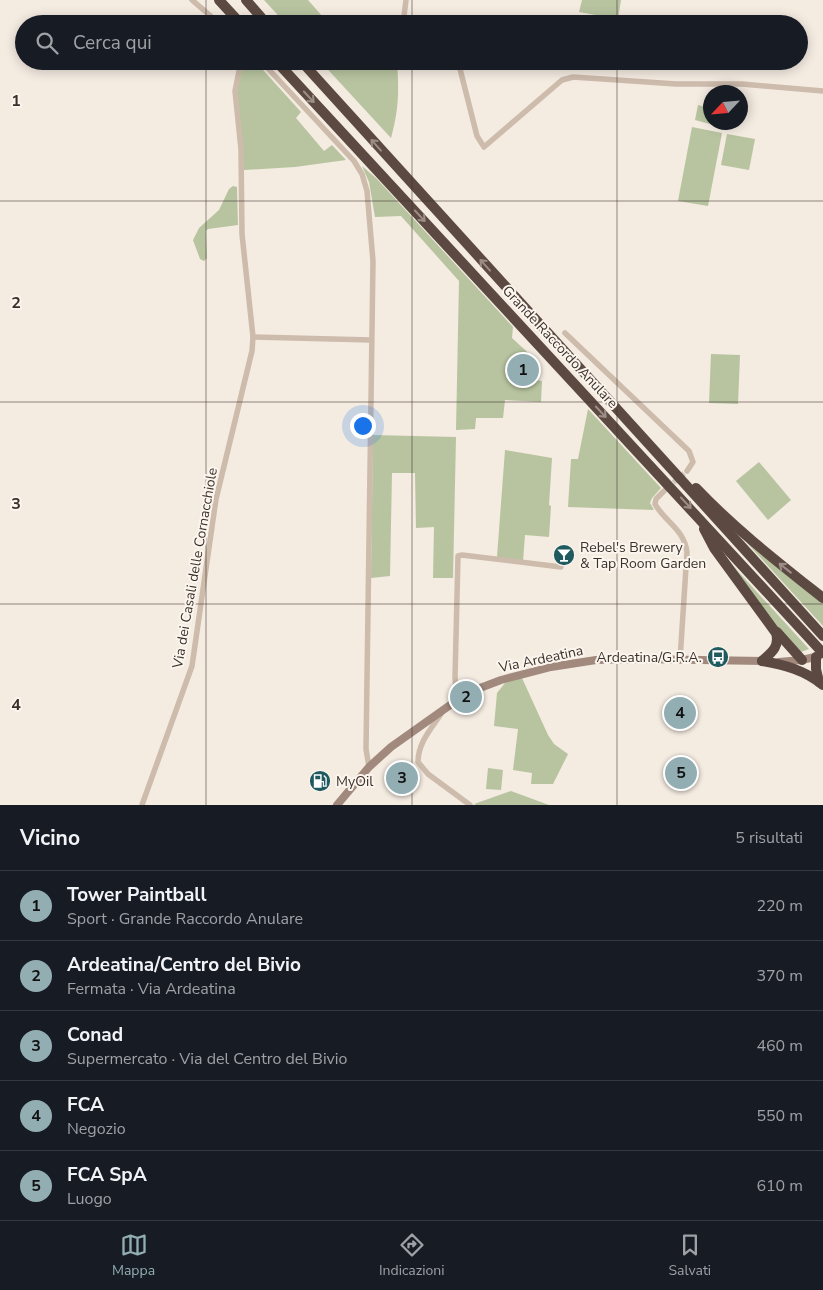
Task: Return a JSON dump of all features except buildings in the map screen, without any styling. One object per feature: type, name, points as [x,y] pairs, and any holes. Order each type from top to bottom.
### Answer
[{"type":"highway","points":[[219,0],[233,15]]},
{"type":"highway","points":[[246,0],[259,15]]},
{"type":"highway","name":"Grande Raccordo Anulare","points":[[284,70],[803,631],[821,654]]},
{"type":"highway","name":"Grande Raccordo Anulare","points":[[309,70],[647,444],[820,632]]},
{"type":"highway","points":[[647,444],[675,465],[713,505],[752,540],[823,598]]},
{"type":"highway","points":[[699,518],[714,548],[772,625],[802,660]]},
{"type":"highway","points":[[762,661],[773,652],[777,644],[777,636],[772,625]]},
{"type":"highway","points":[[821,654],[816,669],[821,684]]},
{"type":"highway","points":[[762,661],[796,669],[821,684]]},
{"type":"main road","name":"Via Ardeatina","points":[[337,805],[369,766],[391,747],[460,698],[501,680],[561,665],[604,660],[787,662],[821,654]]},
{"type":"street","points":[[192,0],[210,15]]},
{"type":"street","points":[[404,15],[406,0]]},
{"type":"street","name":"Via dei Casali delle Cornacchiole","points":[[142,805],[192,666],[216,499],[249,366],[253,337],[242,234],[241,149],[235,91],[239,70]]},
{"type":"street","points":[[269,70],[354,161],[362,174],[367,191],[371,230],[372,276],[366,717],[366,749],[369,766]]},
{"type":"street","points":[[460,70],[476,133],[484,147],[562,80],[573,77],[676,84],[742,84],[823,91]]},
{"type":"street","points":[[565,333],[689,451],[693,462],[688,471]]},
{"type":"street","points":[[253,337],[371,340]]},
{"type":"street","points":[[664,491],[656,499],[655,504],[678,530],[686,548],[680,660]]},
{"type":"street","points":[[460,698],[456,689],[455,678],[458,556],[561,567]]},
{"type":"street","points":[[444,708],[425,736],[418,762],[428,774],[470,805]]},
{"type":"green space","points":[[264,0],[308,0],[321,15],[278,15]]},
{"type":"green space","points":[[582,0],[621,0],[619,15],[596,15],[579,12]]},
{"type":"green space","points":[[242,70],[263,70],[301,112],[296,118],[324,151],[332,145],[346,160],[295,167],[244,170],[237,89]]},
{"type":"green space","points":[[328,70],[397,70],[398,100],[391,138]]},
{"type":"green space","points":[[698,105],[703,106],[703,122],[695,120]]},
{"type":"green space","points":[[692,127],[722,133],[708,206],[678,201]]},
{"type":"green space","points":[[727,134],[755,139],[749,170],[721,165]]},
{"type":"green space","points":[[362,166],[377,179],[513,327],[512,338],[537,361],[536,380],[542,381],[541,402],[505,400],[503,418],[476,418],[475,429],[456,430],[459,281],[401,216],[375,217],[369,182]]},
{"type":"green space","points":[[233,186],[237,187],[238,225],[208,229],[206,231],[207,258],[204,261],[200,259],[193,240],[199,228],[219,210],[229,189]]},
{"type":"green space","points":[[711,354],[740,355],[738,404],[709,403]]},
{"type":"green space","points":[[588,409],[661,488],[650,503],[654,510],[568,507],[571,459],[578,459]]},
{"type":"green space","points":[[373,435],[456,437],[453,578],[433,578],[434,527],[416,528],[415,473],[392,473],[390,576],[371,578]]},
{"type":"green space","points":[[505,450],[552,458],[549,537],[525,535],[523,561],[497,557]]},
{"type":"green space","points":[[759,462],[791,500],[768,520],[736,481]]},
{"type":"green space","points":[[747,543],[823,602],[823,626]]},
{"type":"green space","points":[[725,557],[809,649],[801,652],[793,648]]},
{"type":"green space","points":[[522,678],[548,735],[554,744],[568,754],[553,784],[531,784],[532,773],[513,770],[518,729],[494,726],[497,693],[505,683]]},
{"type":"green space","points":[[488,768],[503,770],[501,790],[486,789]]},
{"type":"green space","points":[[511,791],[549,805],[474,804]]},
{"type":"tunnel","points":[[667,488],[687,471]]},
{"type":"place","name":"Tower Paintball","points":[[523,370]]},
{"type":"place","name":"Rebel's Brewery & Tap Room Garden","points":[[564,555]]},
{"type":"place","name":"Ardeatina/G.R.A.","points":[[718,657]]},
{"type":"place","name":"Ardeatina/Centro del Bivio","points":[[466,697]]},
{"type":"place","name":"FCA","points":[[680,713]]},
{"type":"place","name":"FCA SpA","points":[[681,773]]},
{"type":"place","name":"Conad","points":[[402,778]]},
{"type":"place","name":"MyOil","points":[[320,781]]}]
